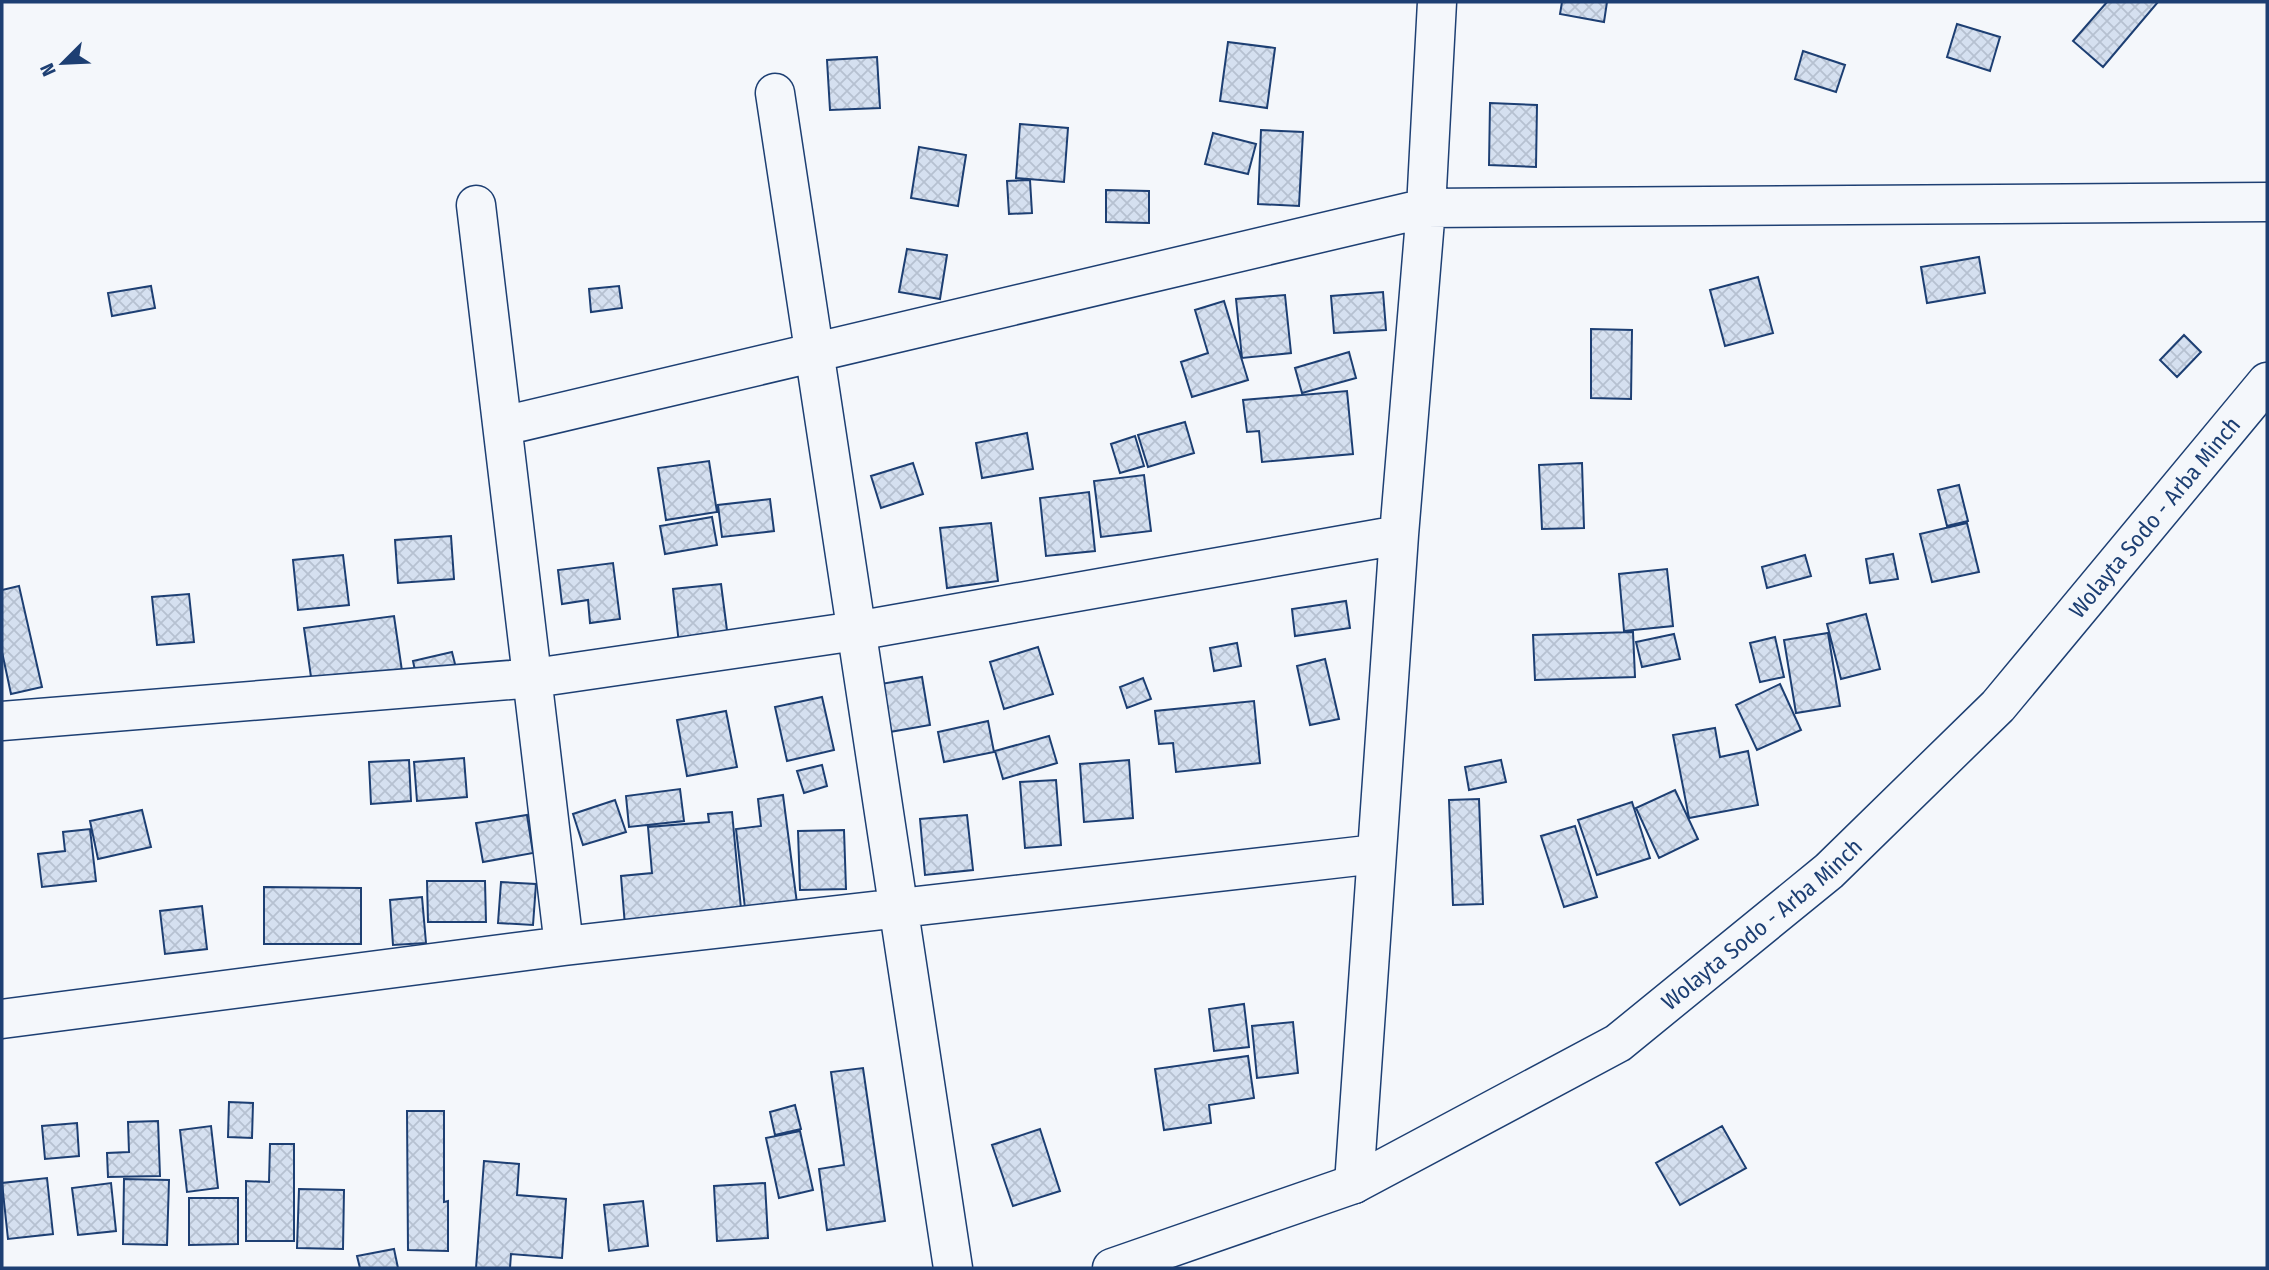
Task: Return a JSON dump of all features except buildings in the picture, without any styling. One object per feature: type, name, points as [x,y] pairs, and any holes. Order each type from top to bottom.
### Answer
[{"type":"main road","points":[[1354,1184],[1399,535],[1426,208],[1437,2]]},
{"type":"main road","points":[[775,93],[953,1268]]},
{"type":"main road","points":[[503,426],[1426,208],[2267,202]]},
{"type":"main road","points":[[476,205],[565,946]]},
{"type":"main road","name":"Wolayta Sodo - Arba Minch","points":[[1112,1268],[1354,1184],[1618,1042],[1829,871],[1998,706],[2267,382]]},
{"type":"main road","points":[[2,721],[534,678],[856,631],[1399,535]]},
{"type":"main road","points":[[2,1019],[565,946],[1377,853]]}]
